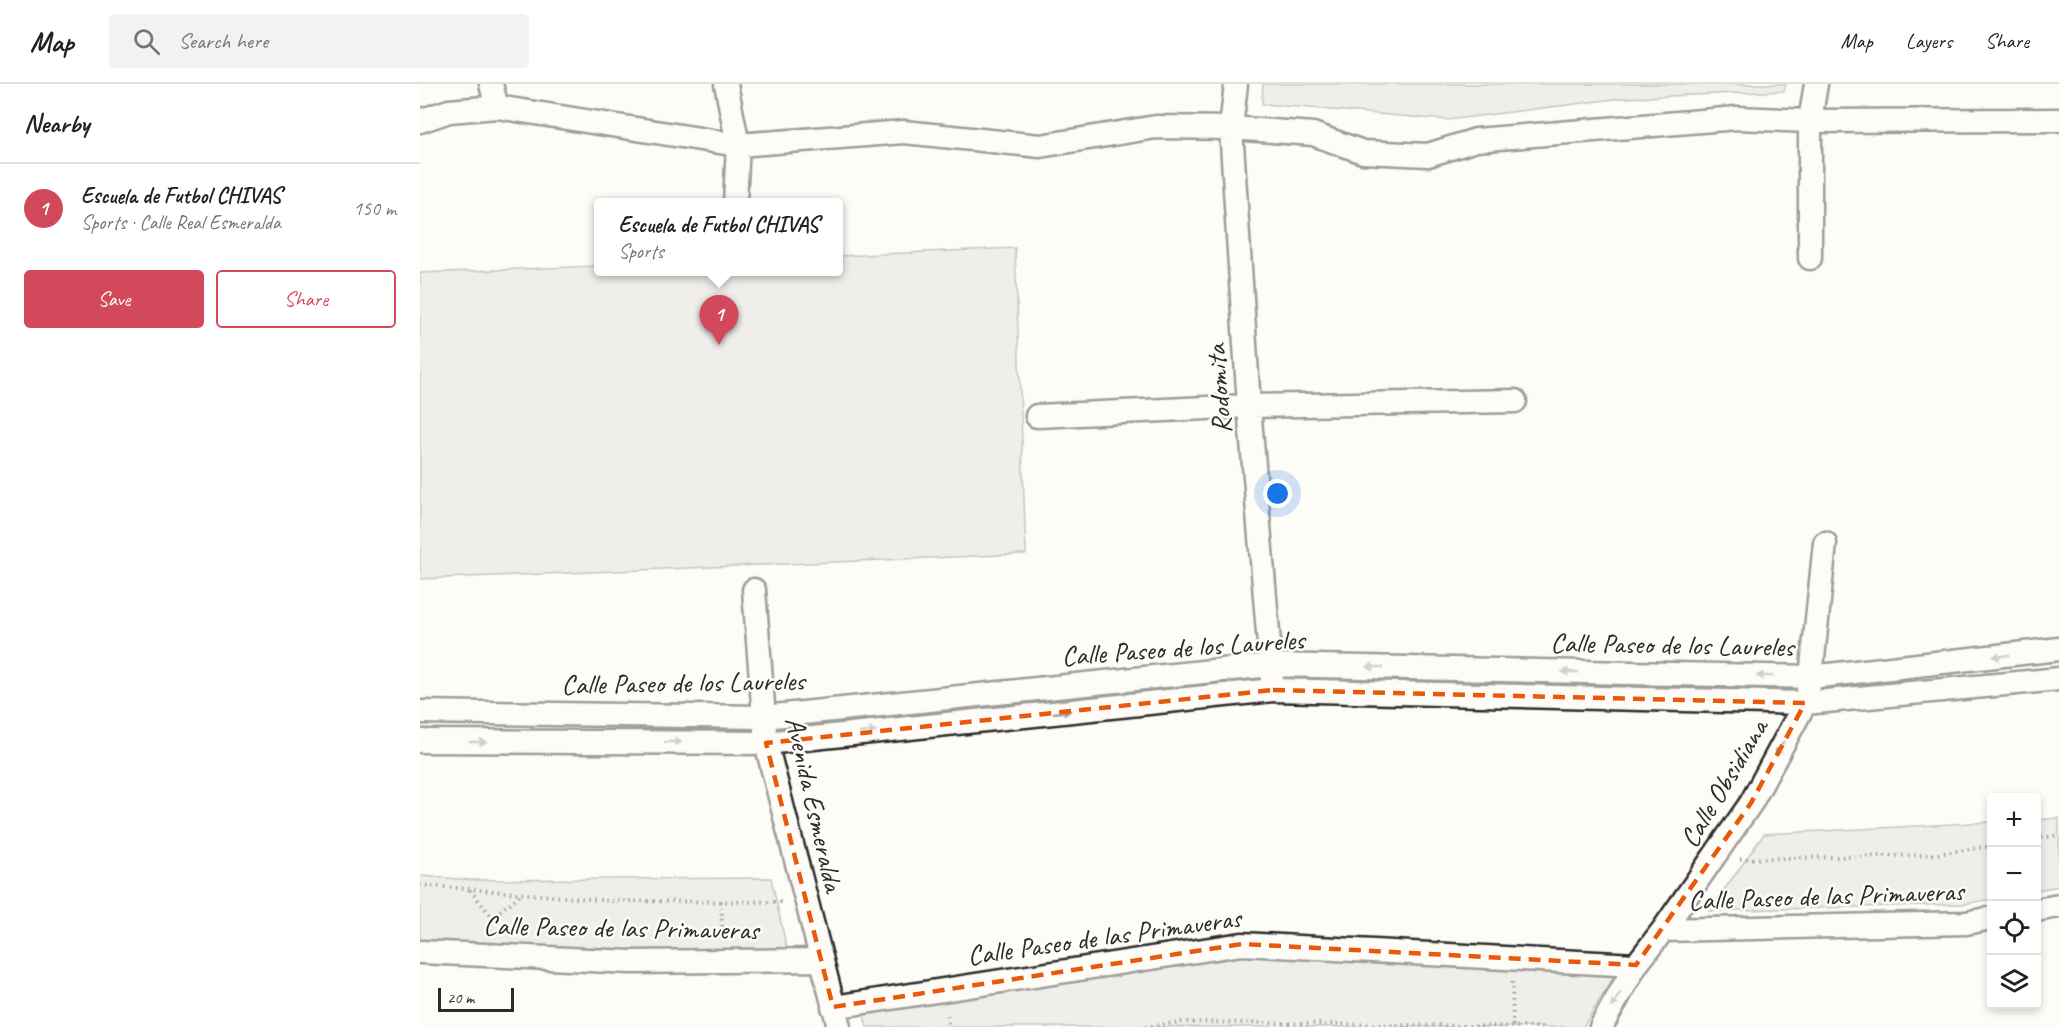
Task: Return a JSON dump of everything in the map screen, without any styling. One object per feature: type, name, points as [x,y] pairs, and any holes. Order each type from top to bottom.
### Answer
[{"type":"street","points":[[491,84],[497,107]]},
{"type":"street","points":[[726,84],[738,145],[735,198]]},
{"type":"street","name":"Rodomita","points":[[1236,84],[1231,128],[1249,406],[1273,690]]},
{"type":"street","points":[[1810,258],[1810,121],[1816,84]]},
{"type":"street","points":[[420,121],[449,111],[497,107],[738,145],[904,132],[1040,146],[1156,127],[1231,128],[1313,134],[1363,152],[1428,154],[1476,140],[1737,118],[1810,121],[2059,120]]},
{"type":"street","points":[[1037,416],[1249,406],[1515,401]]},
{"type":"street","name":"Calle Obsidiana","points":[[1601,1027],[1636,965],[1751,803],[1805,703],[1811,677],[1825,543]]},
{"type":"street","name":"Avenida Esmeralda","points":[[754,590],[766,743],[836,1017]]},
{"type":"street","name":"Calle Paseo de los Laureles","points":[[420,712],[764,717],[1271,665],[1811,677],[2059,650]]},
{"type":"street","name":"Calle Paseo de los Laureles","points":[[420,741],[766,743],[1273,690],[1805,703],[2059,680]]},
{"type":"street","points":[[2041,909],[2059,906]]},
{"type":"street","name":"Calle Paseo de las Primaveras","points":[[1663,930],[1966,923],[1987,919]]},
{"type":"street","name":"Calle Paseo de las Primaveras","points":[[836,1017],[1242,944],[1636,965]]},
{"type":"street","name":"Calle Paseo de las Primaveras","points":[[420,952],[631,962],[821,960]]},
{"type":"path","points":[[2041,838],[2059,835]]},
{"type":"path","points":[[1712,860],[1930,855],[1987,847]]},
{"type":"path","points":[[420,885],[612,901],[807,903]]},
{"type":"path","points":[[469,889],[492,917],[490,938]]},
{"type":"path","points":[[492,917],[522,894]]},
{"type":"path","points":[[721,901],[723,943]]},
{"type":"path","points":[[1512,978],[1513,1027]]},
{"type":"path","points":[[947,1016],[949,1027]]},
{"type":"path","points":[[1145,1027],[1182,1022],[1544,1027]]},
{"type":"highlighted area","points":[[1273,690],[1805,703],[1751,803],[1636,965],[1242,944],[833,1007],[766,743]]},
{"type":"shaded area","points":[[1263,84],[1786,84],[1784,91],[1623,98],[1447,120],[1262,104]]},
{"type":"shaded area","points":[[1015,248],[1026,554],[420,579],[420,273],[594,266],[594,276],[843,276],[843,256]]},
{"type":"shaded area","points":[[2059,818],[2059,886],[2041,889],[2041,847],[2041,820]]},
{"type":"shaded area","points":[[1987,822],[1987,900],[1965,904],[1709,911],[1764,834]]},
{"type":"shaded area","points":[[420,876],[472,880],[771,878],[788,954],[621,957],[420,941]]},
{"type":"shaded area","points":[[1250,954],[1615,975],[1583,1027],[867,1027],[863,1011]]},
{"type":"place","name":"Escuela de Futbol CHIVAS","points":[[719,345]]}]
